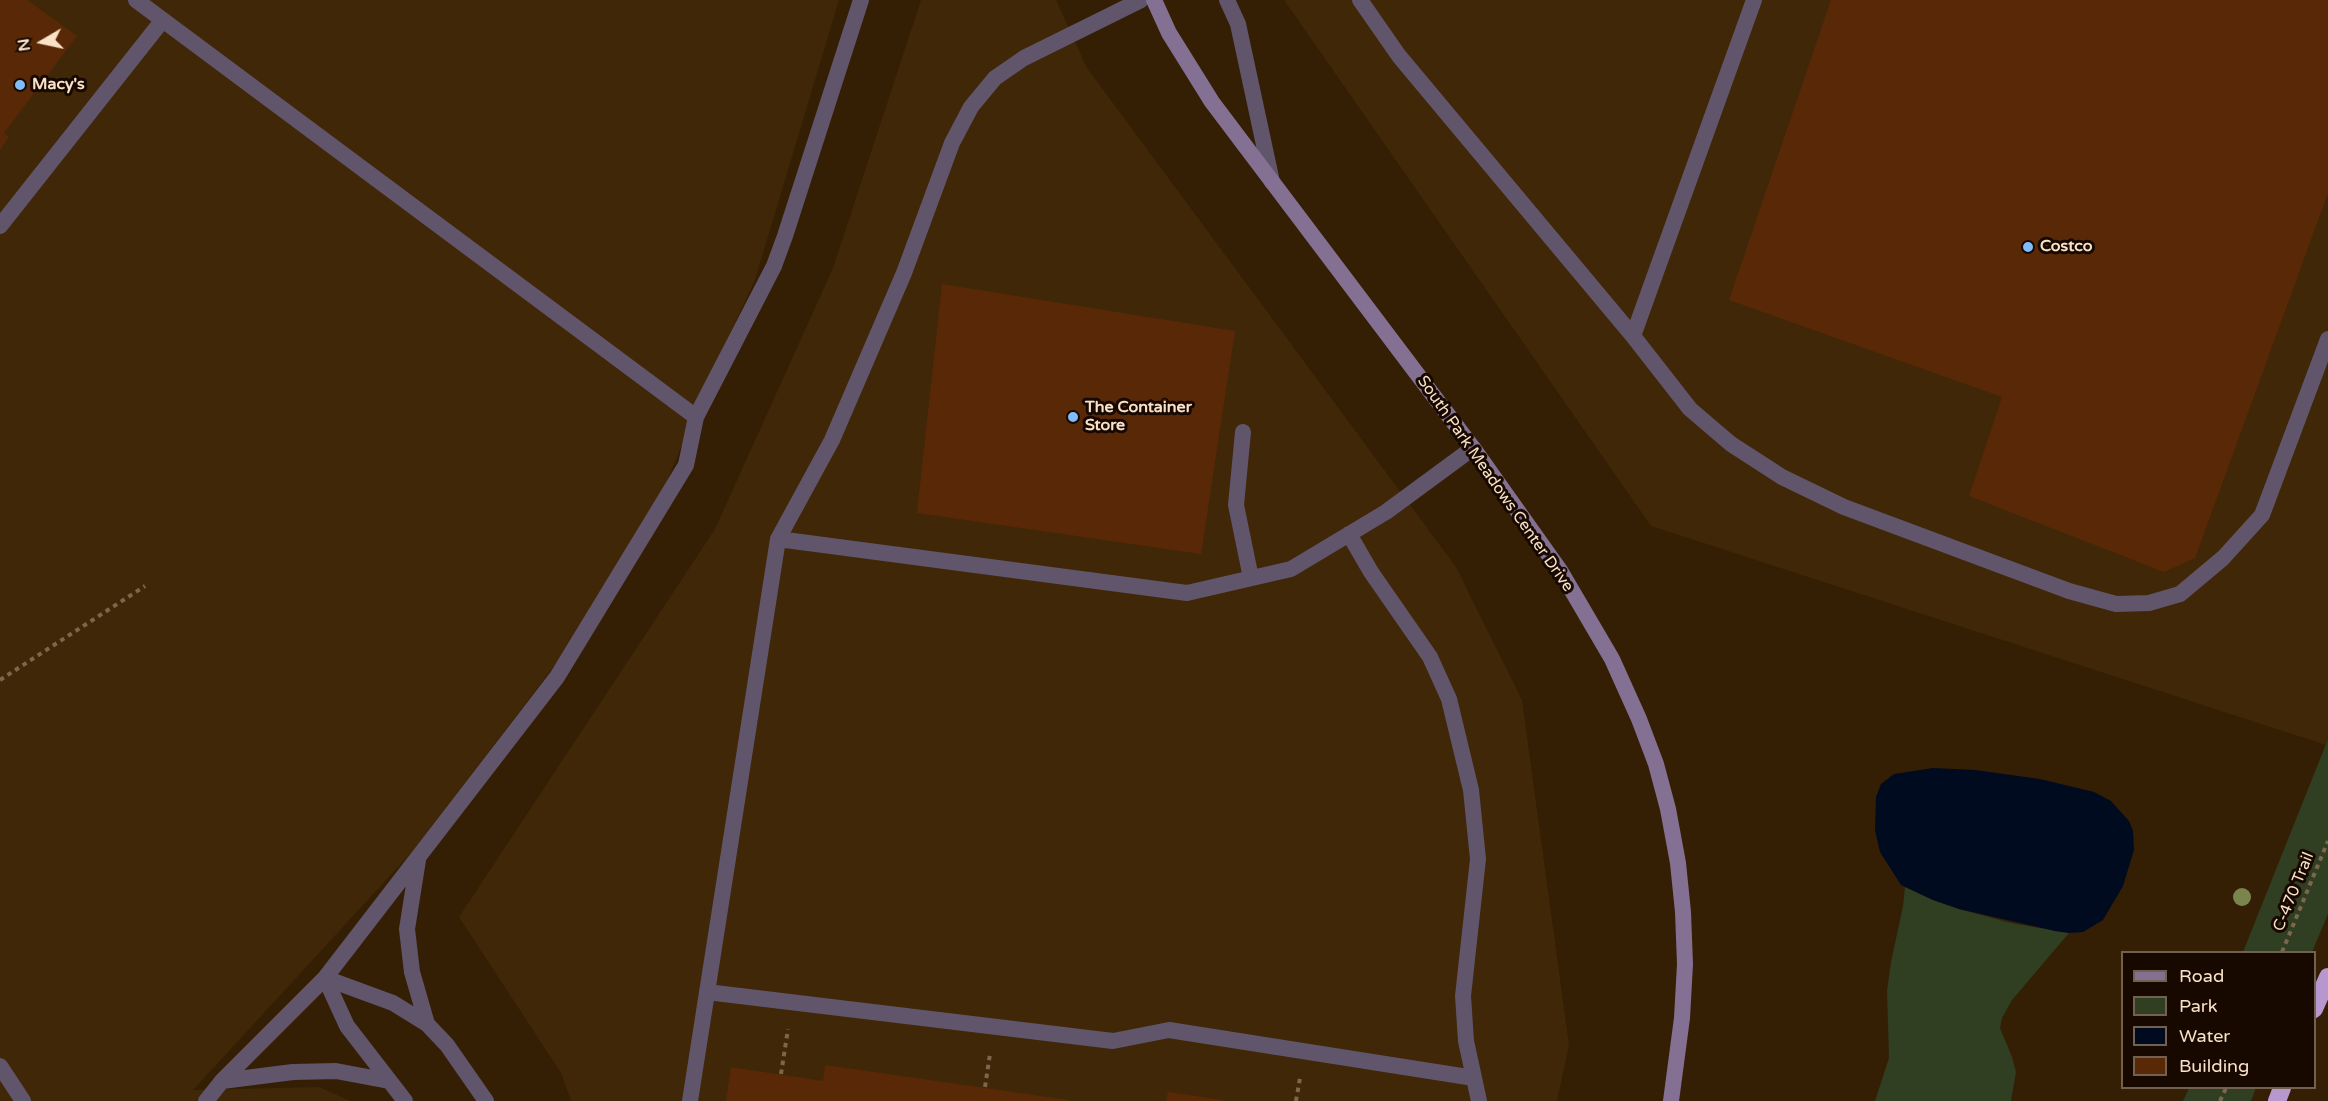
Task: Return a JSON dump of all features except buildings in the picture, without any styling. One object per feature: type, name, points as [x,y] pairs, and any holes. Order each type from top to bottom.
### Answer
[{"type":"highway","points":[[2316,1004],[2328,977]]},
{"type":"main road","name":"South Park Meadows Center Drive","points":[[1154,0],[1168,33],[1212,102],[1473,448],[1561,572],[1606,650],[1639,719],[1656,764],[1668,809],[1678,863],[1683,912],[1685,964],[1671,1101]]},
{"type":"street","points":[[136,0],[696,417]]},
{"type":"street","points":[[206,1101],[222,1081],[324,978],[557,677],[686,465],[696,417],[774,266],[861,0]]},
{"type":"street","points":[[690,1101],[778,539],[832,440],[904,273],[952,143],[971,107],[995,78],[1024,58],[1142,0]]},
{"type":"street","points":[[1227,0],[1238,24],[1272,182]]},
{"type":"street","points":[[1360,0],[1399,56],[1633,336],[1690,409],[1731,444],[1782,477],[1844,507],[2069,591],[2116,604],[2149,603],[2180,594],[2223,558],[2262,515],[2328,339]]},
{"type":"street","points":[[1633,336],[1754,0]]},
{"type":"street","points":[[0,226],[162,21]]},
{"type":"street","points":[[1243,432],[1236,505],[1251,579]]},
{"type":"street","points":[[778,539],[1187,593],[1291,569],[1386,512],[1473,448]]},
{"type":"street","points":[[1348,534],[1371,572],[1430,657],[1449,699],[1471,790],[1478,859],[1463,996],[1466,1041],[1479,1101]]},
{"type":"street","points":[[418,858],[407,929],[412,972],[427,1024]]},
{"type":"street","points":[[324,978],[393,1003],[427,1024],[447,1045],[486,1101]]},
{"type":"street","points":[[324,978],[347,1026],[405,1101]]},
{"type":"street","points":[[707,992],[1113,1041],[1169,1030],[1474,1078]]},
{"type":"street","points":[[0,1066],[22,1101]]},
{"type":"street","points":[[222,1081],[293,1072],[336,1071],[389,1081]]},
{"type":"path","points":[[0,680],[145,586]]},
{"type":"path","name":"C-470 Trail","points":[[2282,951],[2328,841]]},
{"type":"path","points":[[782,1074],[792,1002]]},
{"type":"path","points":[[985,1088],[994,1027]]},
{"type":"shaded area","points":[[0,0],[839,0],[755,280],[709,378],[656,509],[558,661],[411,853],[193,1090],[319,1087],[351,1101],[0,1101]]},
{"type":"shaded area","points":[[921,0],[1056,0],[1087,68],[1456,567],[1522,700],[1569,1045],[1557,1101],[571,1101],[561,1073],[459,917],[715,529],[833,268]]},
{"type":"shaded area","points":[[1284,0],[2328,0],[2328,739],[2326,745],[1651,526]]},
{"type":"green space","points":[[2328,739],[2328,914],[2312,951],[2243,951]]},
{"type":"green space","points":[[1905,887],[1959,909],[2011,923],[2069,933],[2012,1000],[2002,1018],[2000,1028],[2016,1072],[2011,1101],[1875,1101],[1889,1058],[1887,991]]},
{"type":"green space","points":[[2189,1089],[2256,1089],[2251,1101],[2183,1101]]},
{"type":"water","points":[[1933,768],[1975,770],[2040,779],[2094,792],[2111,801],[2129,821],[2133,831],[2134,850],[2123,886],[2103,920],[2083,932],[2055,931],[1959,909],[1901,885],[1880,852],[1875,830],[1876,797],[1881,784],[1894,774]]},
{"type":"place","name":"Macy's","points":[[20,85]]},
{"type":"place","name":"Costco","points":[[2028,247]]},
{"type":"place","name":"The Container Store","points":[[1073,417]]}]
